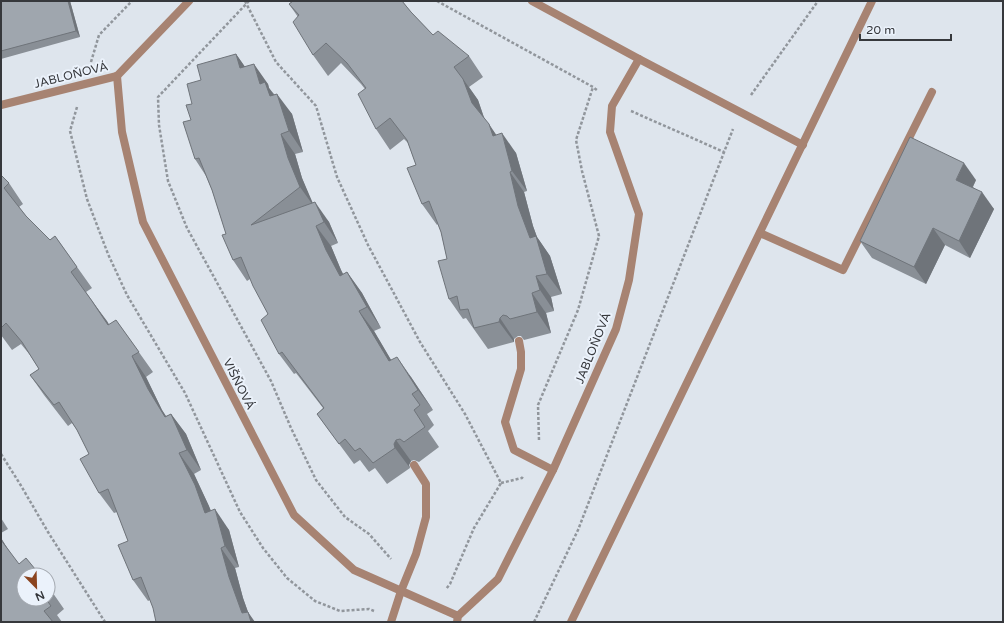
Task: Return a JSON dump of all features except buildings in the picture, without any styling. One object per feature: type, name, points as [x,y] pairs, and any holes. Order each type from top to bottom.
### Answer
[{"type":"street","name":"JABLOŇOVÁ","points":[[1,105],[117,76],[189,1]]},
{"type":"street","points":[[532,1],[803,145]]},
{"type":"street","points":[[571,622],[872,1]]},
{"type":"street","name":"JABLOŇOVÁ","points":[[458,619],[498,579],[552,470],[616,330],[629,280],[639,214],[610,132],[612,106],[639,59]]},
{"type":"street","name":"VIŠŇOVÁ","points":[[117,76],[122,132],[143,222],[294,515],[354,570],[433,605],[458,619]]},
{"type":"street","points":[[760,233],[843,270],[932,92]]},
{"type":"street","points":[[519,341],[521,352],[521,369],[505,422],[514,450],[552,470]]},
{"type":"street","points":[[391,622],[401,591],[416,554],[426,517],[426,484],[414,465]]},
{"type":"path","points":[[437,1],[592,87],[614,104],[724,152]]},
{"type":"path","points":[[534,622],[578,530],[740,112],[818,1]]},
{"type":"path","points":[[407,575],[369,534],[345,517],[316,480],[291,428],[271,380],[187,228],[168,181],[159,125],[158,97],[247,2],[276,62],[316,106],[337,177],[368,245],[420,342],[464,414],[501,483]]},
{"type":"path","points":[[433,605],[450,584],[474,528],[501,483],[522,478],[539,447],[538,405],[578,310],[599,236],[582,171],[576,140],[592,87]]},
{"type":"path","points":[[1,454],[105,622]]},
{"type":"path","points":[[439,587],[446,589]]}]
